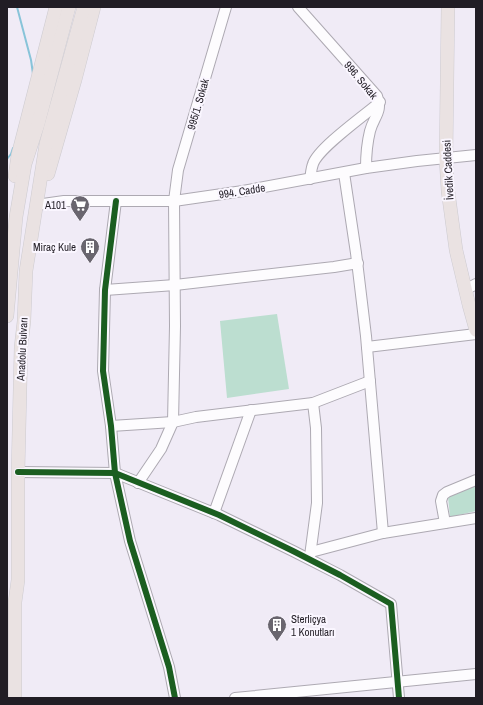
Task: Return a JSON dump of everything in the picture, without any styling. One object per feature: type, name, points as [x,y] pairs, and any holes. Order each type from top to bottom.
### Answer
[{"type":"main road","points":[[16,217],[14,183],[18,155],[56,7]]},
{"type":"main road","name":"Anadolu Bulvarı","points":[[7,316],[16,217],[25,164],[38,124],[69,7]]},
{"type":"main road","name":"Anadolu Bulvarı","points":[[15,698],[15,602],[18,580],[18,472],[21,347],[24,320],[26,271],[46,144],[84,7]]},
{"type":"main road","points":[[36,205],[49,171],[94,7]]},
{"type":"main road","name":"İvedik Caddesi","points":[[448,7],[446,159],[448,191],[456,250],[470,287],[476,330]]},
{"type":"street","name":"995/1. Sokak","points":[[173,422],[175,326],[174,201],[178,170],[226,7]]},
{"type":"street","name":"996. Sokak","points":[[298,7],[377,96],[380,102],[378,112],[370,132],[366,168]]},
{"type":"street","points":[[310,179],[312,164],[316,157],[380,102]]},
{"type":"street","name":"994. Cadde","points":[[36,205],[64,201],[174,201],[243,191],[366,168],[476,155]]},
{"type":"street","points":[[344,173],[358,263],[367,347],[383,533]]},
{"type":"street","points":[[116,201],[105,290],[103,371],[111,426],[115,473],[130,541],[169,668],[175,698]]},
{"type":"street","points":[[105,290],[175,285],[358,263]]},
{"type":"street","points":[[367,347],[476,334]]},
{"type":"street","points":[[111,426],[173,422],[196,417],[313,403],[370,381]]},
{"type":"street","points":[[310,556],[317,503],[316,428],[313,403]]},
{"type":"street","points":[[214,513],[252,410]]},
{"type":"street","points":[[138,483],[161,449],[173,422]]},
{"type":"street","points":[[18,472],[115,473],[214,513],[293,550],[310,556],[391,604],[399,698]]},
{"type":"street","points":[[445,523],[441,501],[443,496],[447,492],[476,480]]},
{"type":"street","points":[[310,556],[383,533],[476,518]]},
{"type":"street","points":[[235,698],[476,674]]},
{"type":"green space","points":[[277,314],[289,389],[227,398],[220,321]]},
{"type":"green space","points":[[476,486],[476,511],[450,517],[448,497]]},
{"type":"waterway","points":[[17,7],[31,60],[33,74]]},
{"type":"waterway","points":[[7,159],[13,148]]},
{"type":"cycle path","points":[[116,201],[105,290],[103,371],[111,426],[115,473],[130,541],[169,667],[175,698]]},
{"type":"cycle path","points":[[18,472],[115,473],[219,515],[340,575],[391,604],[399,698]]},
{"type":"place","name":"A101","points":[[80,222]]},
{"type":"place","name":"Miraç Kule","points":[[90,264]]},
{"type":"place","name":"Sterliçya 1 Konutları","points":[[277,642]]}]
